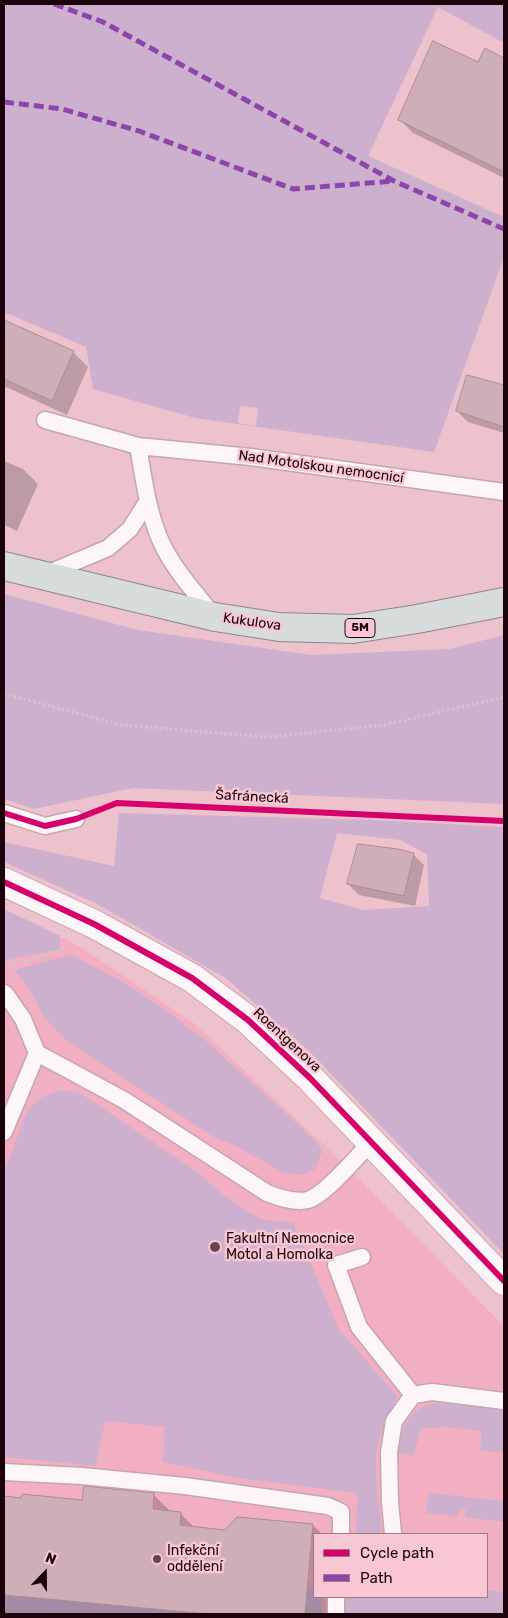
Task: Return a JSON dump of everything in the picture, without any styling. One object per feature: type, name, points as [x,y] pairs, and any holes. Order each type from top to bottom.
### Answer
[{"type":"main road","name":"Kukulova","points":[[4,566],[215,617],[279,627],[353,629],[504,602]]},
{"type":"street","name":"Roentgenova","points":[[4,882],[94,924],[192,978],[248,1020],[310,1078],[504,1281]]},
{"type":"lane","name":"Nad Motolskou nemocnicí","points":[[44,420],[138,446],[251,457],[504,492]]},
{"type":"lane","points":[[138,446],[147,502],[164,547],[186,582],[215,617]]},
{"type":"lane","points":[[43,576],[108,548],[130,530],[147,502]]},
{"type":"lane","points":[[4,813],[45,826],[76,819]]},
{"type":"lane","points":[[4,993],[22,1019],[36,1053],[124,1100],[267,1193],[295,1201],[309,1200],[322,1192],[371,1142]]},
{"type":"lane","points":[[4,1132],[36,1053]]},
{"type":"lane","points":[[362,1257],[336,1266],[359,1328],[413,1395]]},
{"type":"lane","points":[[392,1533],[390,1452],[394,1421],[413,1395],[432,1392],[504,1401]]},
{"type":"lane","points":[[4,1472],[82,1476],[185,1486],[328,1506],[341,1512],[341,1533]]},
{"type":"lane","points":[[336,1598],[336,1614]]},
{"type":"path","points":[[4,694],[122,725],[266,738],[385,725],[504,697]]},
{"type":"path","points":[[4,968],[67,948],[94,924]]},
{"type":"shaded area","points":[[4,4],[504,4],[504,43],[438,7],[368,156],[504,217],[504,257],[434,452],[195,418],[93,389],[86,347],[4,312]],"holes":[[[240,406],[258,408],[256,426],[238,423]]]},
{"type":"shaded area","points":[[4,594],[138,630],[311,655],[449,649],[504,635],[504,804],[133,788],[34,809],[4,799]]},
{"type":"shaded area","points":[[119,813],[375,820],[504,827],[504,1254],[310,1052],[227,979],[99,905],[4,862],[4,842],[114,866]],"holes":[[[337,833],[400,840],[427,854],[429,906],[364,910],[320,898]]]},
{"type":"shaded area","name":"Fakultní Nemocnice Motol a Homolka","points":[[4,909],[79,946],[195,1024],[347,1167],[504,1326],[504,1614],[4,1614]]},
{"type":"shaded area","points":[[4,909],[60,936],[60,950],[4,961]]},
{"type":"shaded area","points":[[72,955],[121,981],[164,1009],[205,1040],[317,1143],[322,1151],[315,1169],[301,1175],[282,1172],[240,1148],[212,1136],[66,1040],[45,1018],[26,984],[14,970]]},
{"type":"shaded area","points":[[61,1090],[78,1093],[199,1173],[217,1190],[249,1212],[263,1220],[294,1223],[338,1328],[398,1397],[384,1425],[377,1453],[382,1533],[356,1533],[357,1493],[243,1479],[163,1462],[165,1427],[105,1421],[96,1466],[4,1457],[4,1173],[27,1111],[40,1098]]},
{"type":"shaded area","points":[[441,1403],[504,1409],[504,1453],[480,1450],[482,1431],[446,1427],[421,1429],[413,1456],[396,1452],[405,1425],[415,1412],[430,1405]]},
{"type":"shaded area","points":[[429,1493],[504,1501],[504,1522],[465,1517],[466,1509],[459,1509],[458,1516],[426,1513]]},
{"type":"shaded area","points":[[307,1587],[313,1587],[313,1598],[321,1598],[322,1614],[305,1614]]},
{"type":"shaded area","points":[[488,1590],[504,1592],[504,1614],[344,1614],[346,1598],[488,1598]]},
{"type":"shaded area","points":[[4,1595],[208,1614],[4,1614]]},
{"type":"building","points":[[433,41],[478,62],[485,48],[504,58],[504,172],[398,120]]},
{"type":"building","points":[[4,320],[74,351],[52,401],[4,379]]},
{"type":"building","points":[[467,375],[504,385],[504,427],[456,411]]},
{"type":"building","points":[[358,844],[414,853],[404,896],[347,884]]},
{"type":"building","name":"Infekční oddělení","points":[[84,1486],[154,1493],[153,1509],[181,1512],[180,1525],[225,1530],[237,1517],[313,1524],[305,1614],[208,1614],[4,1595],[4,1496],[21,1498],[22,1494],[82,1500]]},
{"type":"marked path","points":[[54,4],[103,22],[394,181],[504,229]]},
{"type":"marked path","points":[[4,102],[62,109],[139,131],[293,189],[394,181]]},
{"type":"cycle path","name":"Šafránecká","points":[[4,813],[45,826],[76,819],[117,803],[504,821]]},
{"type":"cycle path","points":[[4,882],[94,924],[192,978],[248,1020],[310,1078],[504,1281]]},
{"type":"place","name":"Fakultní Nemocnice Motol a Homolka","points":[[215,1247]]},
{"type":"place","name":"Infekční oddělení","points":[[157,1559]]}]
